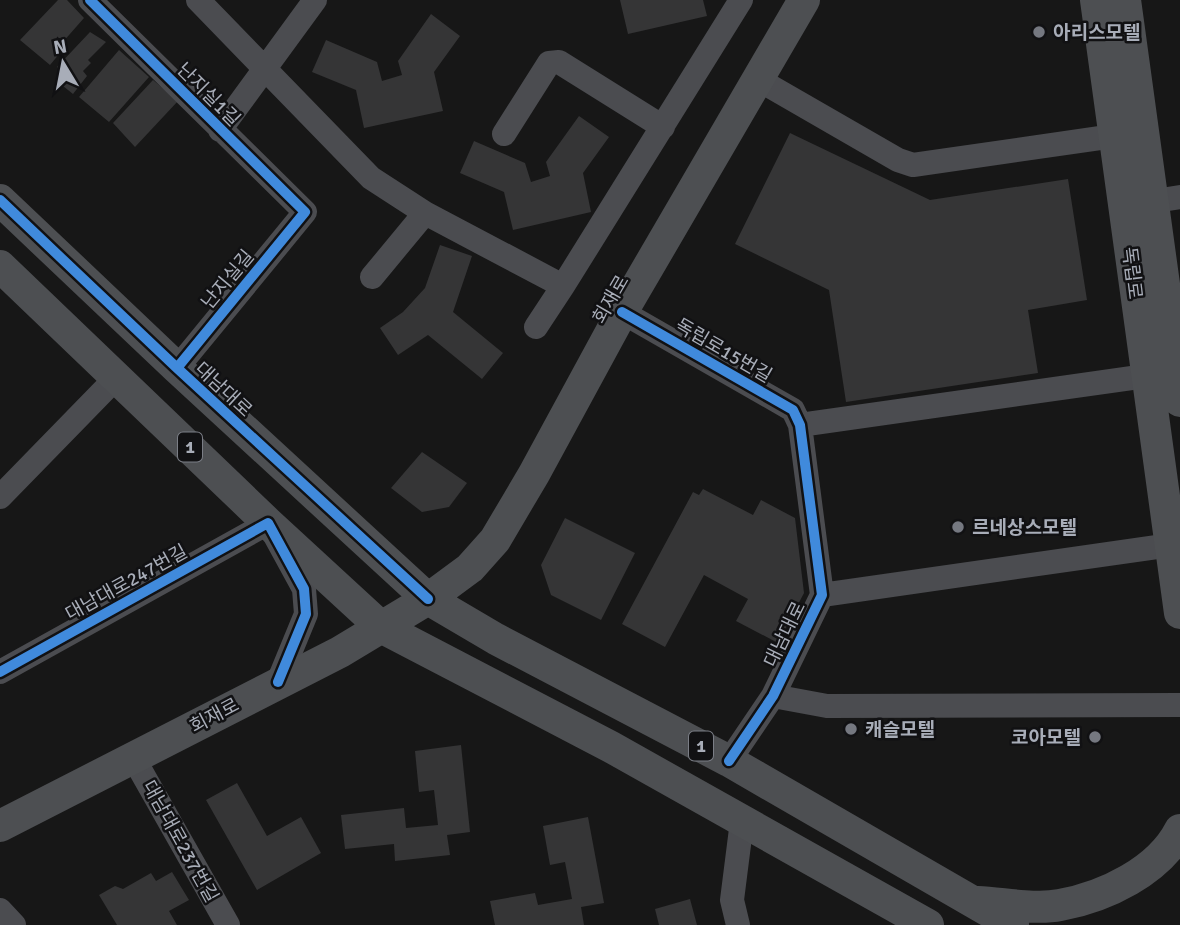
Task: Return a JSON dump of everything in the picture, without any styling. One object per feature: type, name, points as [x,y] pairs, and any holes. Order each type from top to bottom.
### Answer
[{"type":"main road","name":"회재로","points":[[0,827],[340,652],[428,599],[470,568],[495,540],[622,312],[760,80],[804,0]]},
{"type":"main road","name":"독립로","points":[[1096,0],[1180,612]]},
{"type":"main road","name":"독립로","points":[[1125,0],[1167,199],[1180,401]]},
{"type":"main road","name":"대남대로","points":[[0,200],[177,368],[428,599],[496,639],[729,761],[1013,925]]},
{"type":"main road","name":"1","points":[[0,266],[268,523],[381,627],[587,734],[915,920]]},
{"type":"main road","points":[[970,901],[1059,906],[1125,883],[1171,848],[1180,830]]},
{"type":"street","name":"난지실1길","points":[[90,0],[305,212]]},
{"type":"street","points":[[198,0],[371,178],[425,213],[563,286]]},
{"type":"street","points":[[220,130],[315,0]]},
{"type":"street","points":[[536,327],[741,0]]},
{"type":"street","points":[[504,134],[550,63],[559,62],[663,127]]},
{"type":"street","points":[[760,80],[898,160],[913,165],[1114,136]]},
{"type":"street","name":"난지실길","points":[[177,368],[305,212]]},
{"type":"street","points":[[372,277],[425,213]]},
{"type":"street","name":"독립로15번길","points":[[622,312],[793,410],[800,425]]},
{"type":"street","points":[[800,425],[1146,376]]},
{"type":"street","points":[[0,498],[117,377]]},
{"type":"street","name":"대남대로","points":[[729,761],[773,696],[822,595],[800,425]]},
{"type":"street","points":[[268,523],[304,589],[306,614],[278,682]]},
{"type":"street","name":"대남대로247번길","points":[[2,667],[268,523]]},
{"type":"street","points":[[822,595],[1171,545]]},
{"type":"street","points":[[773,696],[827,706],[1180,705]]},
{"type":"street","name":"대남대로237번길","points":[[134,757],[228,925]]},
{"type":"street","points":[[738,925],[732,900],[742,821]]},
{"type":"street","points":[[0,910],[14,925]]},
{"type":"building","points":[[58,0],[67,0],[84,18],[62,43],[65,47],[50,65],[20,40]]},
{"type":"building","points":[[620,0],[703,0],[707,16],[628,34]]},
{"type":"building","points":[[431,14],[460,36],[434,72],[443,111],[364,128],[356,90],[312,72],[326,40],[377,62],[382,81],[402,75],[398,61]]},
{"type":"building","points":[[90,32],[106,42],[88,60],[91,63],[83,71],[87,76],[73,94],[63,86],[70,78],[57,67]]},
{"type":"building","points":[[119,50],[149,77],[109,122],[79,97]]},
{"type":"building","points":[[153,80],[178,101],[135,147],[113,123]]},
{"type":"building","points":[[579,116],[609,137],[583,173],[591,212],[513,230],[504,192],[460,173],[474,141],[525,163],[531,182],[550,176],[546,162]]},
{"type":"building","points":[[790,133],[930,200],[1068,179],[1087,300],[1028,310],[1038,373],[846,402],[829,290],[735,244]]},
{"type":"building","points":[[440,245],[472,256],[453,312],[503,353],[482,379],[428,335],[398,355],[380,328],[403,312],[425,288]]},
{"type":"building","points":[[422,452],[467,483],[449,507],[422,512],[391,488]]},
{"type":"building","points":[[703,489],[753,515],[761,500],[795,518],[804,593],[778,643],[736,621],[748,599],[704,575],[665,647],[622,624],[693,492],[699,495]]},
{"type":"building","points":[[565,518],[635,553],[601,620],[551,595],[541,565]]},
{"type":"building","points":[[461,745],[470,832],[447,835],[450,855],[395,861],[394,844],[345,849],[341,815],[404,808],[406,828],[438,825],[434,790],[419,792],[415,751]]},
{"type":"building","points":[[237,783],[267,836],[301,817],[321,853],[257,890],[206,800]]},
{"type":"building","points":[[588,817],[604,903],[581,907],[584,925],[495,925],[490,901],[535,893],[538,905],[572,899],[565,862],[550,865],[543,826]]},
{"type":"building","points":[[172,872],[189,900],[169,911],[177,925],[117,925],[99,895],[115,886],[123,889],[151,873],[156,881]]},
{"type":"building","points":[[690,899],[697,925],[659,925],[655,909]]},
{"type":"cycle path","points":[[90,0],[305,212],[177,368]]},
{"type":"cycle path","points":[[0,200],[177,368],[428,599]]},
{"type":"cycle path","points":[[622,312],[793,410],[800,425],[822,595],[773,696],[729,761]]},
{"type":"cycle path","points":[[0,672],[268,523],[304,589],[306,614],[278,682]]},
{"type":"place","name":"아리스모텔","points":[[1039,32]]},
{"type":"place","name":"르네상스모텔","points":[[958,527]]},
{"type":"place","name":"캐슬모텔","points":[[851,729]]},
{"type":"place","name":"코아모텔","points":[[1095,737]]}]
